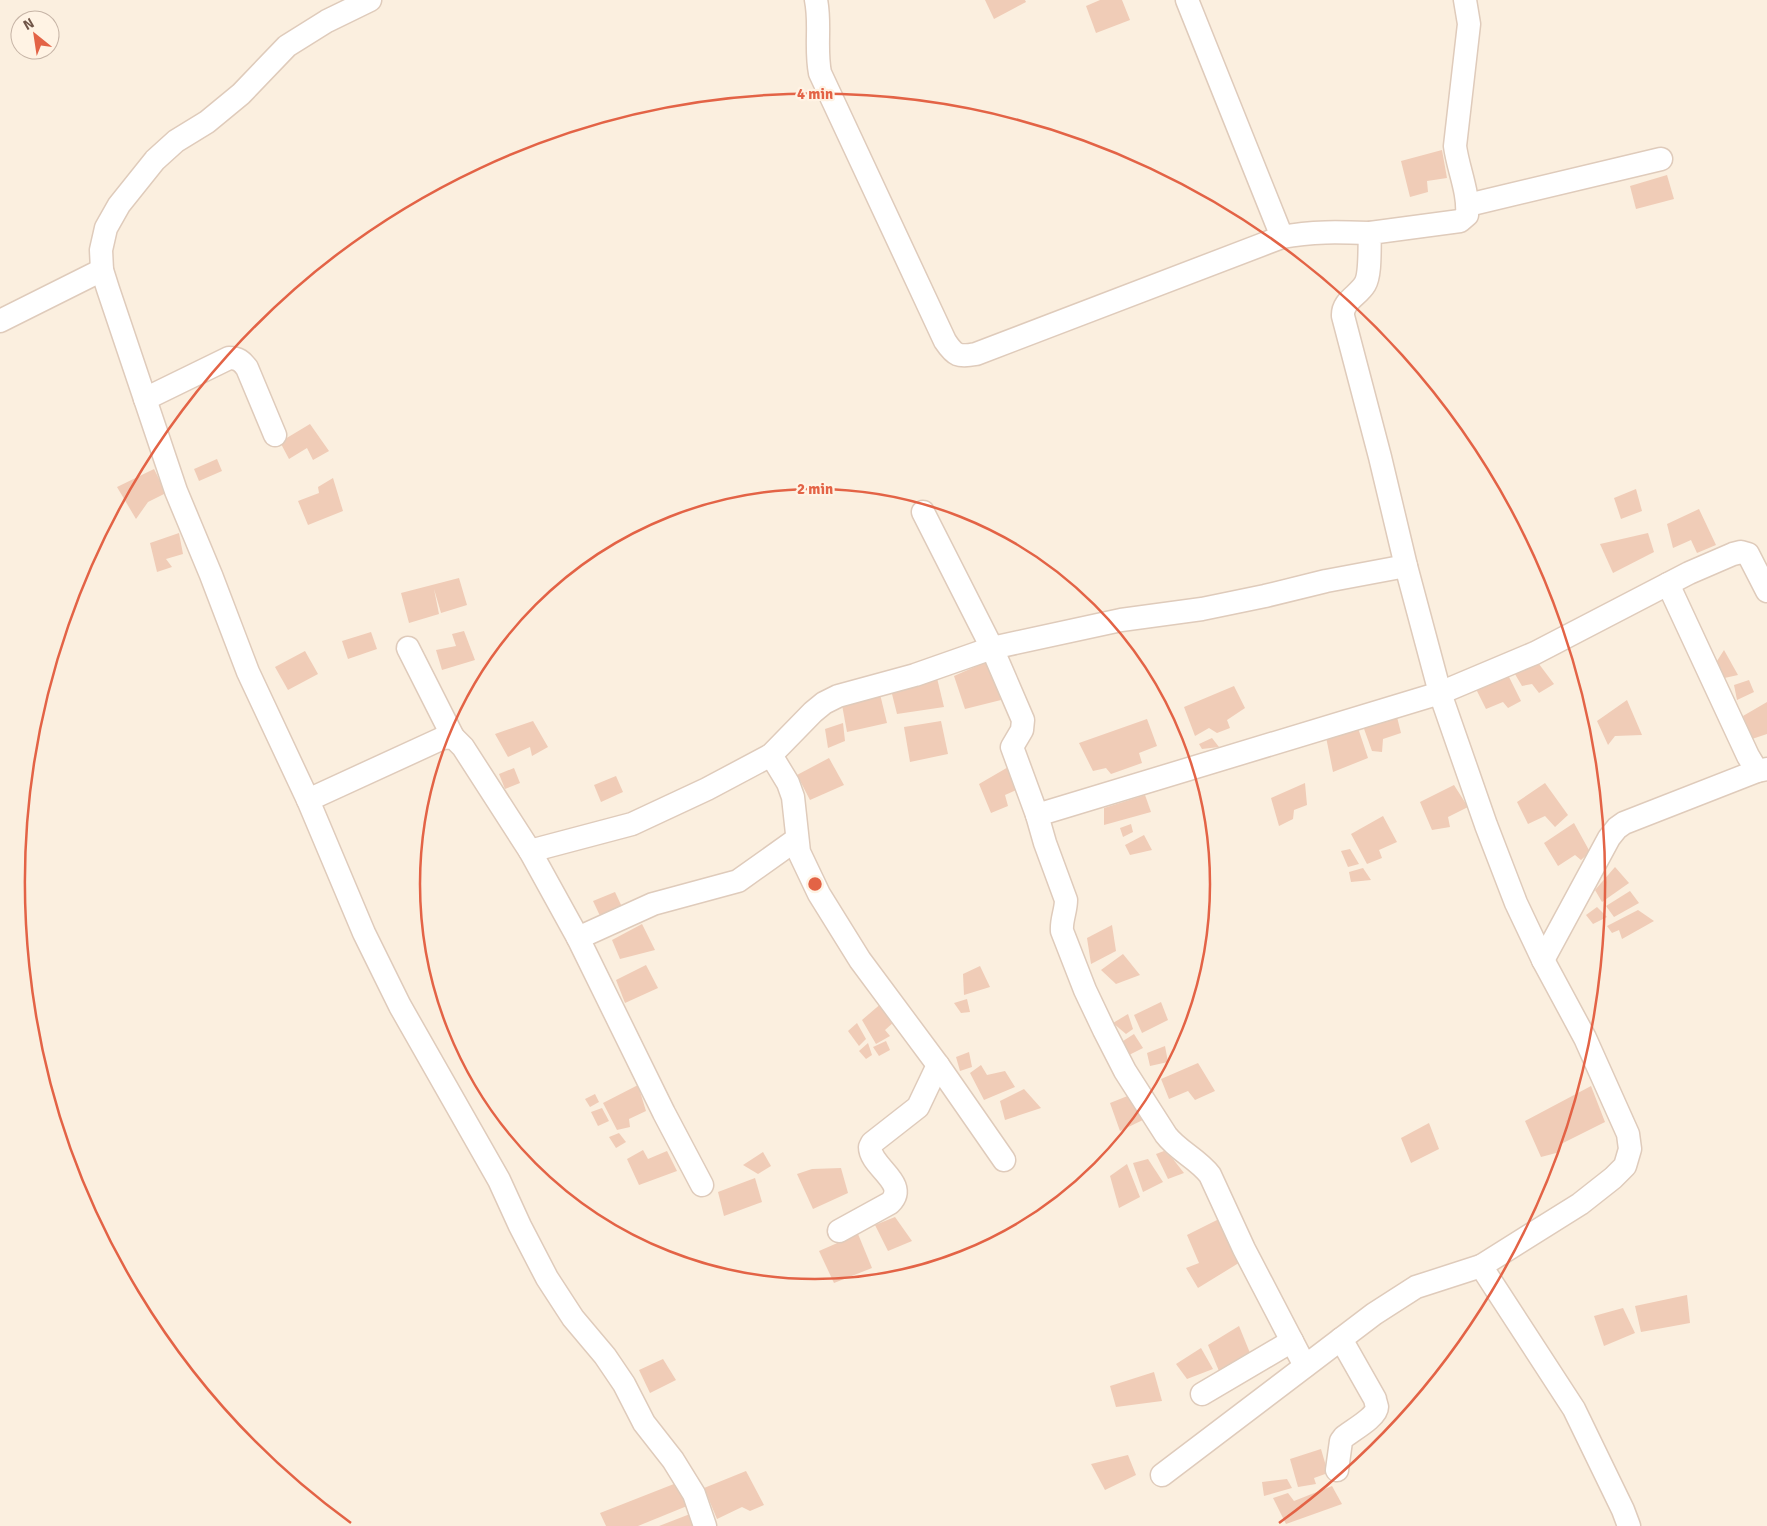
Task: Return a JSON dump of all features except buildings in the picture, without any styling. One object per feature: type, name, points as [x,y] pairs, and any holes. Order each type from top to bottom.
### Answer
[{"type":"street","points":[[370,0],[327,22],[287,46],[241,94],[207,122],[176,141],[154,160],[118,205],[106,228],[101,250],[102,270],[176,491],[248,672],[308,800],[364,933],[400,1006],[499,1180],[547,1278],[573,1318],[605,1356],[624,1384],[644,1423],[673,1460],[694,1494],[705,1526]]},
{"type":"street","points":[[816,0],[819,15],[817,57],[820,73],[945,341],[954,354],[963,356],[976,354],[1282,237],[1302,233],[1370,233],[1460,222],[1467,215],[1468,204],[1457,163],[1455,146],[1472,2]]},
{"type":"street","points":[[1187,0],[1282,237]]},
{"type":"street","points":[[1468,204],[1660,159]]},
{"type":"street","points":[[1162,1475],[1374,1314],[1416,1287],[1481,1266],[1580,1204],[1625,1166],[1630,1150],[1628,1134],[1602,1074],[1516,903],[1440,693],[1343,316],[1345,305],[1364,284],[1367,277],[1370,233]]},
{"type":"street","points":[[0,321],[102,270]]},
{"type":"street","points":[[145,399],[229,358],[237,358],[247,368],[275,435]]},
{"type":"street","points":[[923,512],[992,648],[1023,720],[1022,730],[1012,747],[1012,752],[1037,815],[1066,900],[1061,923],[1062,931],[1085,990],[1125,1070],[1172,1144],[1204,1168],[1210,1175],[1244,1249],[1305,1366]]},
{"type":"street","points":[[1037,815],[1440,693],[1535,653],[1690,573],[1740,552],[1748,554],[1767,591]]},
{"type":"street","points":[[530,851],[640,821],[707,789],[771,755],[824,703],[838,696],[915,675],[992,648],[1121,620],[1211,607],[1326,581],[1406,566]]},
{"type":"street","points":[[1543,960],[1608,838],[1617,828],[1624,823],[1762,770],[1748,756],[1668,584]]},
{"type":"street","points":[[408,648],[453,738],[463,747],[530,851],[578,938],[664,1114],[702,1185]]},
{"type":"street","points":[[308,800],[443,738],[453,738]]},
{"type":"street","points":[[771,755],[788,783],[793,797],[799,852],[818,894],[860,960],[938,1065],[1004,1160]]},
{"type":"street","points":[[578,938],[653,904],[738,882],[797,839]]},
{"type":"street","points":[[838,1231],[895,1199],[897,1192],[895,1186],[873,1157],[870,1148],[872,1143],[918,1108],[938,1065]]},
{"type":"street","points":[[1481,1266],[1574,1409],[1629,1526]]},
{"type":"street","points":[[1337,1470],[1341,1441],[1371,1417],[1376,1412],[1377,1407],[1342,1339]]},
{"type":"street","points":[[1202,1394],[1292,1341]]}]
